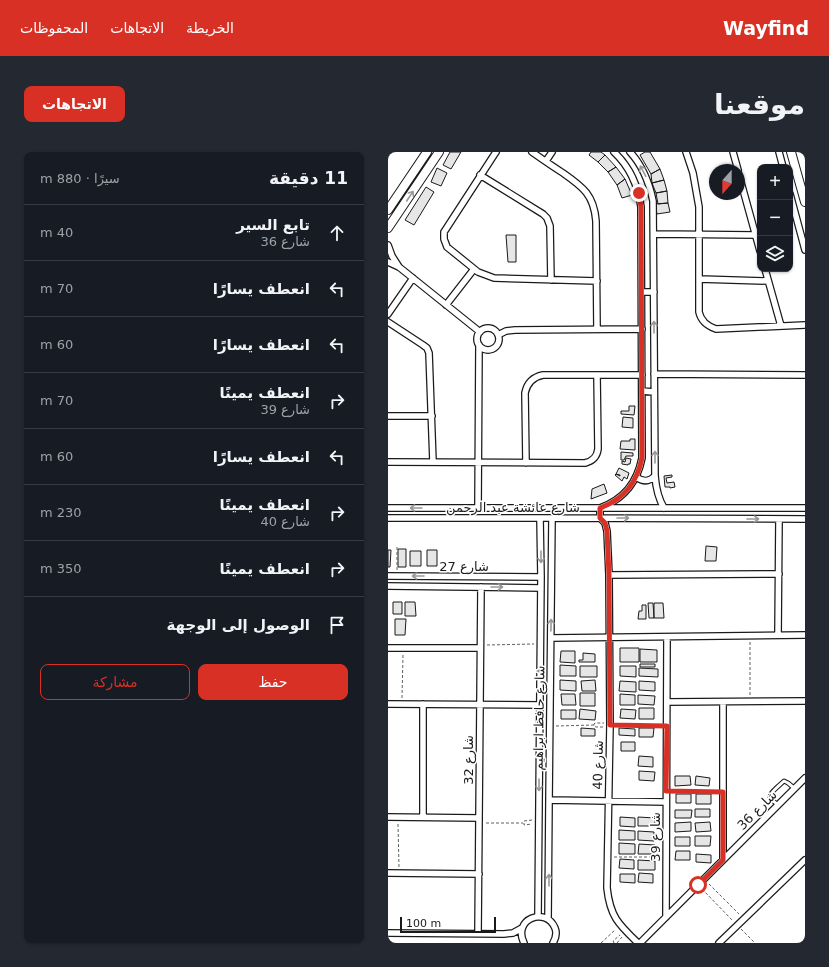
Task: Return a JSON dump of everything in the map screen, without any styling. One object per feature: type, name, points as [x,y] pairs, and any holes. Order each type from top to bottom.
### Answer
[{"type":"street","points":[[388,210],[427,152]]},
{"type":"street","points":[[388,228],[439,152]]},
{"type":"street","points":[[496,152],[446,228],[443,236],[447,247],[474,269],[483,274],[499,278],[597,281]]},
{"type":"street","points":[[532,152],[576,182],[586,191],[592,202],[596,221],[597,329]]},
{"type":"street","points":[[546,161],[552,152]]},
{"type":"street","points":[[600,508],[619,498],[629,489],[636,478],[642,458],[641,207],[637,186],[631,173],[623,161],[614,152]]},
{"type":"street","points":[[630,152],[642,169],[649,184],[653,201],[655,476],[656,491],[660,503],[664,508]]},
{"type":"street","points":[[686,152],[693,173],[698,196],[700,218],[699,312],[702,320],[708,326],[716,329],[805,326]]},
{"type":"street","points":[[733,152],[736,164]]},
{"type":"street","points":[[779,152],[782,164]]},
{"type":"street","points":[[791,152],[805,202]]},
{"type":"street","points":[[480,175],[548,218],[550,226],[551,280]]},
{"type":"street","points":[[745,198],[757,241]]},
{"type":"street","points":[[792,200],[805,250]]},
{"type":"street","points":[[654,234],[755,235]]},
{"type":"street","points":[[388,245],[392,256],[399,267]]},
{"type":"street","points":[[388,262],[399,267],[480,332]]},
{"type":"street","points":[[446,305],[474,269]]},
{"type":"street","points":[[766,272],[781,326]]},
{"type":"street","points":[[388,314],[413,278]]},
{"type":"street","points":[[700,280],[768,281]]},
{"type":"street","points":[[642,292],[654,292]]},
{"type":"street","points":[[388,322],[423,345],[428,350],[430,357],[433,462]]},
{"type":"street","points":[[478,508],[480,345],[478,336],[483,329],[488,328],[496,331],[500,339],[499,344],[496,347],[492,350],[487,350],[480,345]]},
{"type":"street","points":[[498,335],[511,330],[642,329]]},
{"type":"street","points":[[654,374],[805,376]]},
{"type":"street","points":[[526,463],[525,393],[528,383],[536,377],[543,375],[642,376]]},
{"type":"street","points":[[388,462],[585,463],[591,461],[598,452],[596,375]]},
{"type":"street","points":[[642,391],[654,392]]},
{"type":"street","points":[[388,416],[432,416]]},
{"type":"street","points":[[636,478],[647,481],[655,476]]},
{"type":"street","name":"شارع عائشة عبد الرحمن","points":[[388,508],[805,508]]},
{"type":"street","points":[[437,508],[437,518]]},
{"type":"street","name":"شارع 40","points":[[600,508],[600,518],[605,523],[607,531],[609,575],[610,725],[607,888],[613,914],[624,930],[639,943]]},
{"type":"street","points":[[688,508],[689,519]]},
{"type":"street","name":"شارع عائشة عبد الرحمن","points":[[388,518],[805,519]]},
{"type":"street","name":"شارع حافظ ابراهيم","points":[[538,916],[541,588],[540,518]]},
{"type":"street","name":"شارع حافظ ابراهيم","points":[[548,920],[552,518]]},
{"type":"street","points":[[778,635],[779,519]]},
{"type":"street","points":[[609,575],[778,574]]},
{"type":"street","name":"شارع 27","points":[[388,576],[541,577]]},
{"type":"street","name":"شارع 27","points":[[388,586],[541,588]]},
{"type":"street","name":"شارع 32","points":[[478,934],[481,587]]},
{"type":"street","points":[[551,638],[805,635]]},
{"type":"street","name":"شارع 39","points":[[666,917],[667,637]]},
{"type":"street","points":[[388,648],[480,646]]},
{"type":"street","points":[[667,702],[805,701]]},
{"type":"street","points":[[723,702],[723,860]]},
{"type":"street","points":[[388,704],[540,705]]},
{"type":"street","points":[[423,704],[423,817]]},
{"type":"street","name":"شارع 36","points":[[639,943],[805,778]]},
{"type":"street","points":[[549,800],[666,802]]},
{"type":"street","points":[[388,817],[479,820]]},
{"type":"street","points":[[719,943],[805,860]]},
{"type":"street","points":[[388,873],[479,874]]},
{"type":"street","points":[[388,933],[509,934],[522,928],[528,920],[538,916],[544,917],[554,926],[556,941]]},
{"type":"street","points":[[522,928],[521,937],[524,943]]},
{"type":"lane","points":[[778,805],[771,799],[771,793],[784,781],[794,788]]},
{"type":"path","points":[[397,547],[397,576]]},
{"type":"path","points":[[750,636],[750,701]]},
{"type":"path","points":[[480,646],[540,644]]},
{"type":"path","points":[[402,704],[403,648]]},
{"type":"path","points":[[550,726],[594,725],[595,723],[610,725],[667,726]]},
{"type":"path","points":[[594,725],[596,727],[610,725]]},
{"type":"path","points":[[666,791],[723,792]]},
{"type":"path","points":[[398,817],[400,873]]},
{"type":"path","points":[[479,820],[523,823],[524,825],[539,822]]},
{"type":"path","points":[[523,823],[524,821],[539,822]]},
{"type":"path","points":[[607,857],[666,857]]},
{"type":"path","points":[[704,879],[744,919]]},
{"type":"path","points":[[698,885],[755,943]]},
{"type":"path","points":[[600,943],[624,930]]},
{"type":"path","points":[[614,943],[613,941],[624,930]]},
{"type":"path","points":[[617,943],[624,930]]},
{"type":"building","points":[[450,152],[461,152],[451,169],[443,165]]},
{"type":"building","points":[[591,152],[601,152],[605,155],[598,162],[589,155]]},
{"type":"building","points":[[645,152],[650,152],[660,169],[651,174],[640,155]]},
{"type":"building","points":[[605,155],[616,167],[608,172],[598,162]]},
{"type":"building","points":[[616,167],[625,179],[617,185],[608,172]]},
{"type":"building","points":[[437,168],[447,173],[441,186],[431,182]]},
{"type":"building","points":[[660,169],[664,180],[652,183],[651,174]]},
{"type":"building","points":[[625,179],[632,195],[622,198],[617,185]]},
{"type":"building","points":[[664,180],[667,191],[656,193],[652,183]]},
{"type":"building","points":[[426,187],[434,192],[414,225],[405,220]]},
{"type":"building","points":[[667,191],[668,203],[658,204],[656,193]]},
{"type":"building","points":[[668,203],[670,212],[657,214],[655,204]]},
{"type":"building","points":[[506,235],[516,235],[516,262],[508,262]]},
{"type":"building","points":[[629,406],[635,406],[634,415],[621,414],[621,411],[629,411]]},
{"type":"building","points":[[623,417],[633,418],[633,428],[622,427]]},
{"type":"building","points":[[630,439],[635,439],[635,450],[620,449],[621,441],[630,441]]},
{"type":"building","points":[[621,452],[633,453],[633,456],[626,456],[624,460],[621,460]]},
{"type":"building","points":[[626,458],[631,459],[630,464],[628,465],[622,464],[622,461],[625,462]]},
{"type":"building","points":[[619,468],[629,473],[627,479],[624,477],[622,481],[615,475]]},
{"type":"building","points":[[672,475],[672,477],[666,478],[667,483],[674,482],[675,487],[665,487],[664,476]]},
{"type":"building","points":[[604,484],[607,493],[591,499],[592,489]]},
{"type":"building","points":[[706,546],[717,547],[716,561],[705,561]]},
{"type":"building","points":[[398,549],[406,549],[406,567],[398,567]]},
{"type":"building","points":[[388,550],[391,550],[390,567],[388,567]]},
{"type":"building","points":[[427,550],[437,550],[437,566],[427,566]]},
{"type":"building","points":[[410,551],[421,551],[421,566],[410,566]]},
{"type":"building","points":[[393,602],[402,602],[402,614],[393,614]]},
{"type":"building","points":[[405,602],[415,602],[416,616],[405,616]]},
{"type":"building","points":[[648,603],[653,603],[654,618],[649,618]]},
{"type":"building","points":[[654,603],[663,603],[664,618],[654,618]]},
{"type":"building","points":[[642,605],[646,605],[646,619],[638,619],[639,611],[642,611]]},
{"type":"building","points":[[395,619],[406,619],[405,635],[395,635]]},
{"type":"building","points":[[620,648],[639,648],[639,662],[620,662]]},
{"type":"building","points":[[640,649],[657,650],[657,662],[640,662]]},
{"type":"building","points":[[561,651],[575,651],[575,663],[560,662]]},
{"type":"building","points":[[583,653],[595,654],[595,662],[579,662],[579,660],[583,660]]},
{"type":"building","points":[[640,664],[655,664],[655,667],[640,667]]},
{"type":"building","points":[[560,665],[576,666],[576,676],[560,676]]},
{"type":"building","points":[[580,666],[597,666],[597,677],[580,677]]},
{"type":"building","points":[[620,666],[636,666],[636,677],[620,676]]},
{"type":"building","points":[[639,668],[658,669],[658,677],[639,676]]},
{"type":"building","points":[[560,680],[576,681],[576,691],[560,690]]},
{"type":"building","points":[[595,680],[596,691],[582,691],[581,681]]},
{"type":"building","points":[[620,681],[636,682],[636,692],[619,691]]},
{"type":"building","points":[[639,681],[655,682],[655,691],[639,690]]},
{"type":"building","points":[[580,693],[595,693],[595,706],[580,706]]},
{"type":"building","points":[[561,694],[575,694],[576,705],[562,705]]},
{"type":"building","points":[[620,694],[635,695],[635,705],[620,705]]},
{"type":"building","points":[[638,695],[655,696],[654,705],[638,704]]},
{"type":"building","points":[[639,708],[654,708],[654,719],[639,719]]},
{"type":"building","points":[[580,709],[596,711],[595,720],[579,719]]},
{"type":"building","points":[[621,709],[636,710],[635,719],[620,718]]},
{"type":"building","points":[[561,710],[576,710],[576,719],[561,719]]},
{"type":"building","points":[[581,728],[595,729],[595,736],[581,736]]},
{"type":"building","points":[[619,728],[635,729],[635,736],[619,735]]},
{"type":"building","points":[[639,728],[654,728],[653,737],[639,737]]},
{"type":"building","points":[[621,742],[635,742],[635,751],[621,751]]},
{"type":"building","points":[[639,756],[653,757],[653,767],[638,766]]},
{"type":"building","points":[[639,771],[655,772],[654,781],[639,780]]},
{"type":"building","points":[[675,776],[690,776],[691,785],[675,786]]},
{"type":"building","points":[[696,776],[710,778],[709,786],[695,785]]},
{"type":"building","points":[[676,794],[691,794],[691,803],[676,803]]},
{"type":"building","points":[[696,794],[711,794],[711,804],[696,804]]},
{"type":"building","points":[[695,809],[710,809],[710,817],[695,817]]},
{"type":"building","points":[[675,810],[692,810],[691,818],[675,818]]},
{"type":"building","points":[[620,817],[635,818],[635,827],[620,826]]},
{"type":"building","points":[[638,817],[655,818],[655,826],[638,826]]},
{"type":"building","points":[[691,822],[691,831],[675,832],[675,823]]},
{"type":"building","points":[[710,822],[711,831],[696,832],[695,823]]},
{"type":"building","points":[[619,830],[635,831],[635,840],[619,840]]},
{"type":"building","points":[[638,831],[654,832],[654,841],[638,840]]},
{"type":"building","points":[[695,836],[711,836],[710,846],[695,846]]},
{"type":"building","points":[[675,837],[690,837],[690,846],[675,846]]},
{"type":"building","points":[[619,843],[635,844],[635,854],[619,854]]},
{"type":"building","points":[[639,844],[655,845],[654,854],[638,854]]},
{"type":"building","points":[[676,851],[690,851],[690,860],[675,860]]},
{"type":"building","points":[[696,854],[711,855],[711,863],[696,862]]},
{"type":"building","points":[[620,859],[634,860],[634,869],[619,868]]},
{"type":"building","points":[[638,860],[655,861],[655,870],[638,870]]},
{"type":"building","points":[[639,873],[653,874],[653,883],[638,882]]},
{"type":"building","points":[[620,874],[635,874],[635,883],[620,882]]},
{"type":"route","points":[[639,193],[641,207],[642,458],[639,471],[629,489],[613,502],[600,508],[600,518],[605,523],[607,531],[609,575],[610,725],[667,726],[666,791],[723,792],[723,860],[698,885]]}]
